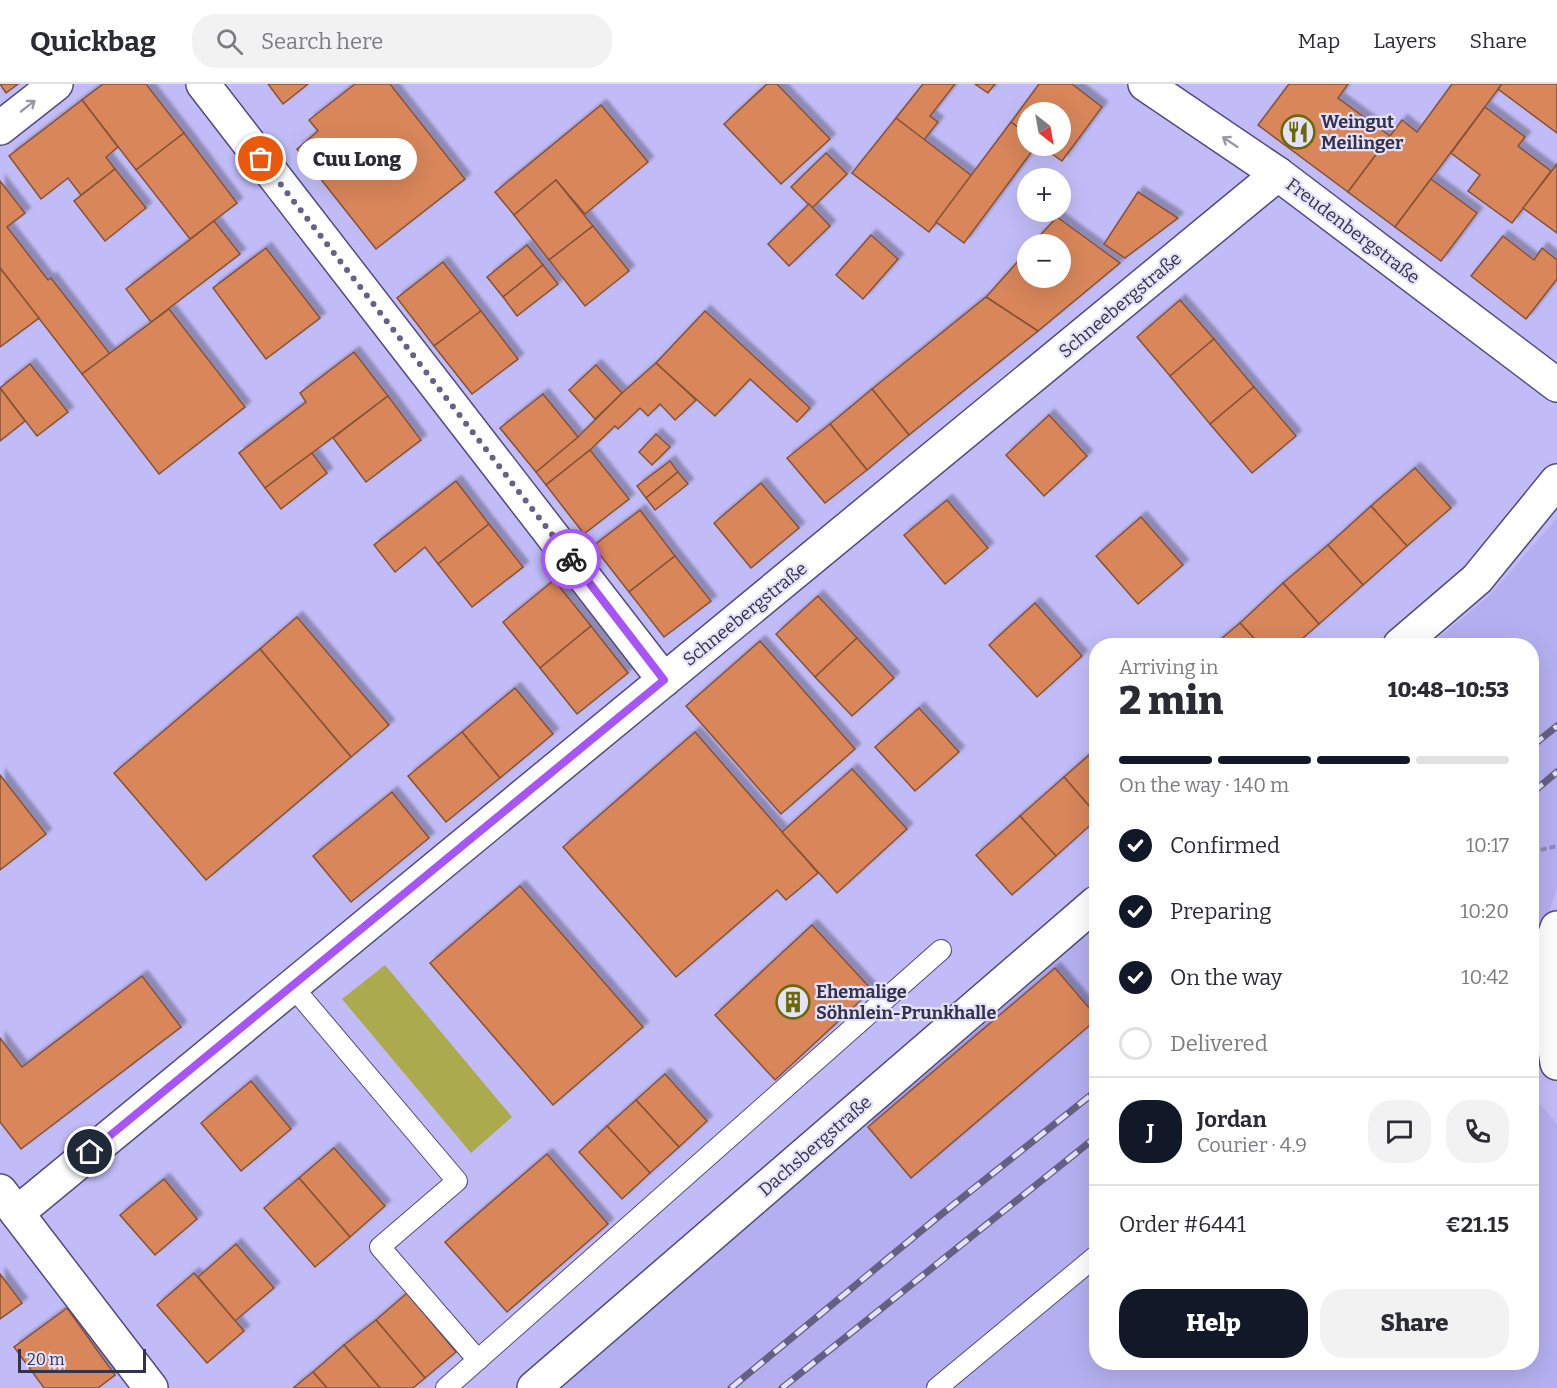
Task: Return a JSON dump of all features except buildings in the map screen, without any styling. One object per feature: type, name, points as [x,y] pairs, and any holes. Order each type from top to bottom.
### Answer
[{"type":"street","points":[[0,128],[56,84]]},
{"type":"street","points":[[203,84],[664,680]]},
{"type":"street","name":"Freudenbergstraße","points":[[1145,84],[1278,174],[1557,385]]},
{"type":"street","name":"Schneebergstraße","points":[[9,1202],[292,986],[1278,174]]},
{"type":"street","points":[[1408,638],[1477,579],[1557,481]]},
{"type":"street","name":"Dachsbergstraße","points":[[534,1388],[1089,909]]},
{"type":"street","points":[[1547,935],[1557,1064]]},
{"type":"street","points":[[9,1202],[151,1388]]},
{"type":"lane","points":[[446,1388],[941,950]]},
{"type":"lane","points":[[292,986],[457,1181],[380,1246],[478,1360]]},
{"type":"lane","points":[[937,1388],[1089,1262]]},
{"type":"path","points":[[1539,850],[1557,846]]},
{"type":"shaded area","points":[[1557,518],[1557,887],[1539,945],[1539,638],[1438,638],[1490,595]]},
{"type":"shaded area","points":[[1089,929],[1089,1370],[1539,1370],[1539,1103],[1557,1124],[1557,1388],[562,1388]]},
{"type":"shaded area","points":[[385,965],[512,1117],[471,1153],[342,999]]},
{"type":"railway","points":[[1539,740],[1557,726]]},
{"type":"railway","points":[[1539,787],[1557,772]]},
{"type":"railway","points":[[731,1388],[938,1217],[1089,1097]]},
{"type":"railway","points":[[782,1388],[1089,1143]]},
{"type":"way so far","points":[[261,159],[571,559]]},
{"type":"place","name":"Weingut Meilinger","points":[[1298,132]]},
{"type":"place","name":"Cuu Long","points":[[261,159]]},
{"type":"place","name":"Ehemalige Söhnlein-Prunkhalle","points":[[793,1002]]},
{"type":"route","points":[[90,1152],[664,680],[571,559]]}]
